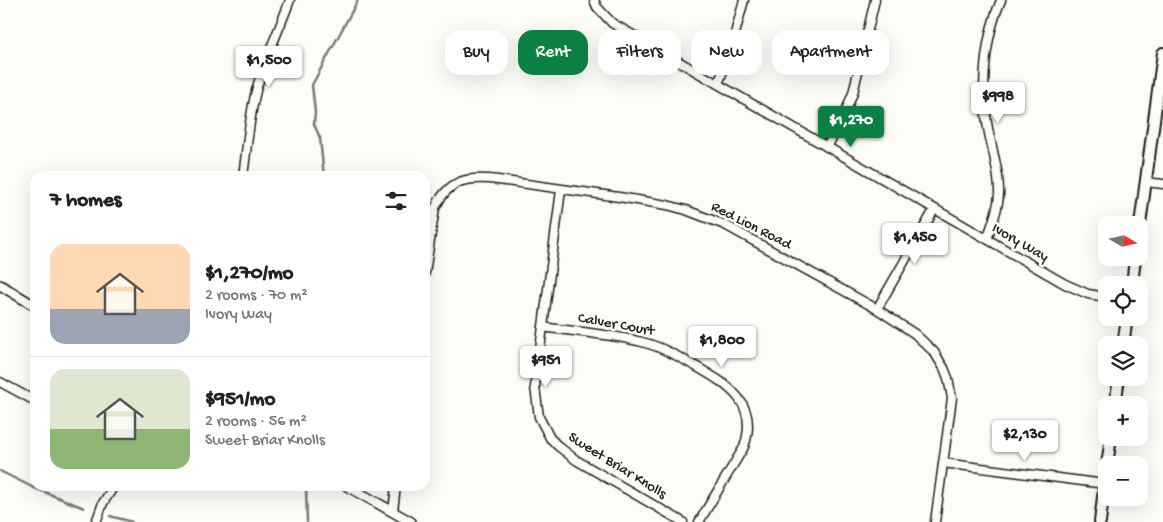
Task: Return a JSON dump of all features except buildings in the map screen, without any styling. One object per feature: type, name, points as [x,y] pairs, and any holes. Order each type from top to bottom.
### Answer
[{"type":"main road","points":[[1141,216],[1163,53]]},
{"type":"main road","points":[[1100,522],[1102,506]]},
{"type":"street","points":[[244,171],[256,93],[269,53],[290,0]]},
{"type":"street","name":"Ivory Way","points":[[594,0],[597,7],[612,23],[1065,284],[1088,294],[1098,296]]},
{"type":"street","points":[[718,84],[729,56],[744,0]]},
{"type":"street","points":[[827,147],[841,123],[853,93],[875,0]]},
{"type":"street","points":[[986,239],[998,206],[999,188],[986,116],[985,76],[987,50],[992,25],[1001,0]]},
{"type":"street","name":"Red Lion Road","points":[[430,240],[435,208],[444,193],[456,184],[468,179],[482,178],[644,200],[706,217],[877,309],[915,334],[928,346],[939,360],[948,378],[952,398],[935,522]]},
{"type":"street","points":[[1146,182],[1163,184]]},
{"type":"street","name":"Sweet Briar Knolls","points":[[562,190],[535,387],[539,417],[550,438],[576,460],[683,522]]},
{"type":"street","points":[[877,309],[934,210]]},
{"type":"street","points":[[0,285],[30,303]]},
{"type":"street","name":"Calver Court","points":[[543,327],[640,342],[657,347],[677,355],[718,379],[738,396],[747,416],[747,437],[744,447],[699,522]]},
{"type":"street","points":[[0,382],[30,398]]},
{"type":"street","points":[[943,464],[1098,483]]},
{"type":"street","points":[[96,522],[103,503],[111,491]]},
{"type":"street","points":[[356,491],[411,522]]},
{"type":"street","points":[[393,511],[395,491]]},
{"type":"waterway","points":[[323,171],[320,138],[314,124],[315,112],[312,85],[358,0]]},
{"type":"waterway","points":[[0,471],[30,486]]},
{"type":"waterway","points":[[42,491],[84,508]]},
{"type":"waterway","points":[[306,491],[307,522]]},
{"type":"waterway","points":[[110,516],[132,522]]}]
